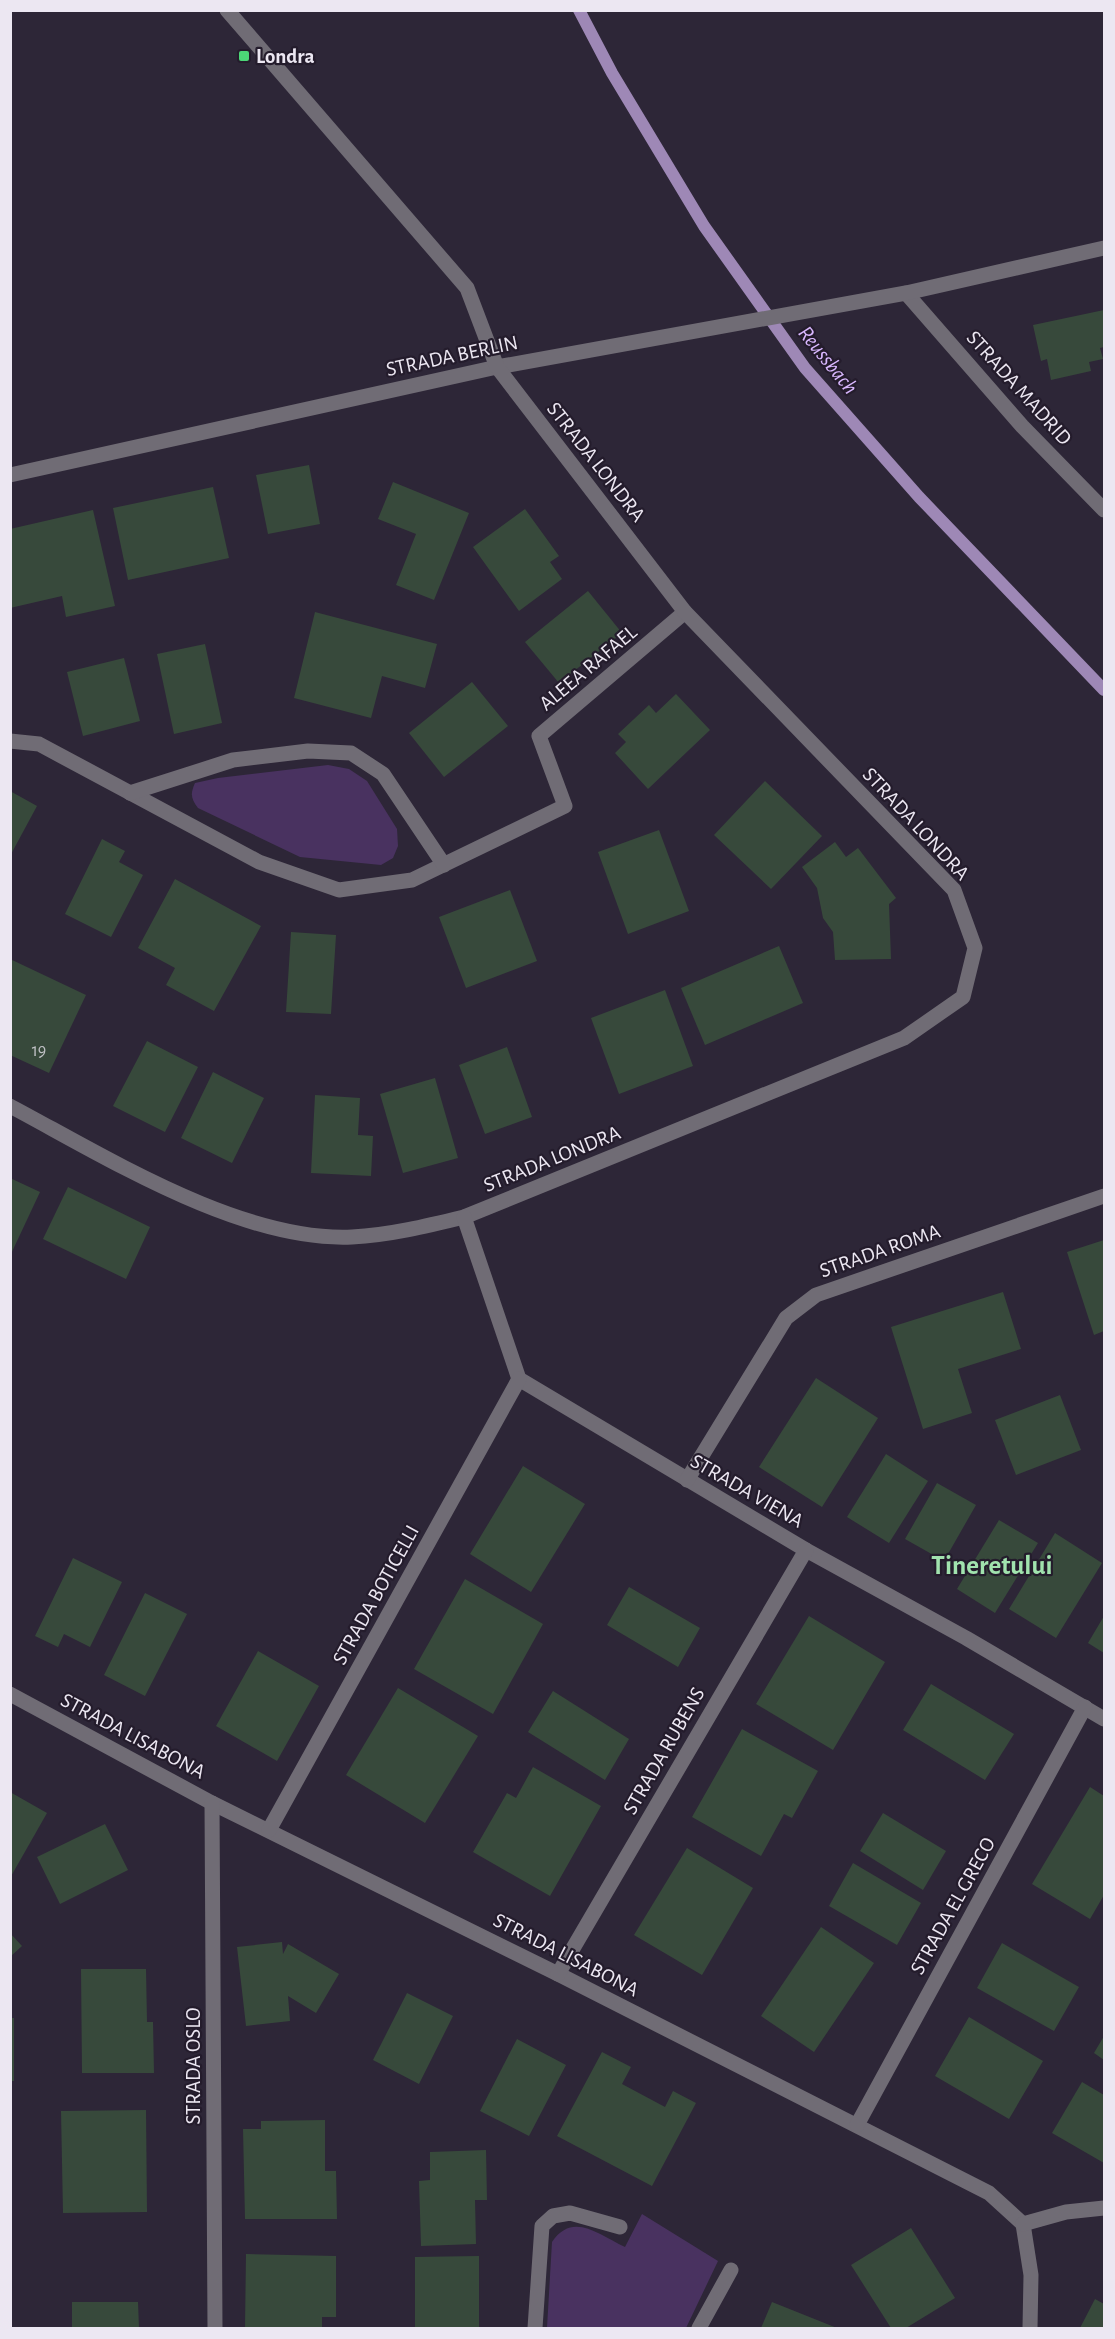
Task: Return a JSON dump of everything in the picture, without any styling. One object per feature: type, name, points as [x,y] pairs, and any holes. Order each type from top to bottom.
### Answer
[{"type":"street","name":"STRADA LONDRA","points":[[10,1106],[170,1190],[258,1223],[298,1232],[350,1237],[406,1232],[464,1217],[904,1038],[963,997],[975,948],[954,890],[685,612],[497,368],[467,288],[227,10]]},
{"type":"street","name":"STRADA BERLIN","points":[[10,476],[497,368],[906,292],[1104,248]]},
{"type":"street","name":"STRADA MADRID","points":[[906,292],[1022,426],[1104,510]]},
{"type":"street","name":"ALEEA RAFAEL","points":[[10,741],[39,744],[258,862],[339,890],[412,880],[565,806],[539,736],[685,612]]},
{"type":"street","points":[[130,794],[233,760],[308,751],[351,753],[383,774],[444,865]]},
{"type":"street","name":"STRADA ROMA","points":[[687,1480],[786,1318],[816,1295],[1104,1196]]},
{"type":"street","points":[[464,1217],[519,1379]]},
{"type":"street","name":"STRADA VIENA","points":[[519,1379],[806,1550],[966,1638],[1104,1719]]},
{"type":"street","name":"STRADA BOTICELLI","points":[[269,1830],[519,1379]]},
{"type":"street","name":"STRADA RUBENS","points":[[558,1974],[806,1550]]},
{"type":"street","name":"STRADA LISABONA","points":[[10,1694],[212,1803],[558,1974],[989,2193],[1023,2224]]},
{"type":"street","name":"STRADA EL GRECO","points":[[857,2125],[1085,1707]]},
{"type":"street","name":"STRADA OSLO","points":[[212,1803],[215,2328]]},
{"type":"street","points":[[1030,2328],[1031,2275],[1023,2224],[1066,2212],[1104,2208]]},
{"type":"street","points":[[535,2328],[542,2226],[553,2216],[570,2213],[620,2227]]},
{"type":"street","points":[[699,2328],[731,2270]]},
{"type":"shaded area","points":[[328,765],[349,769],[367,781],[397,829],[398,846],[393,858],[381,865],[300,857],[198,808],[193,799],[195,783],[218,778]]},
{"type":"shaded area","points":[[642,2214],[718,2261],[686,2328],[547,2328],[552,2242],[560,2233],[577,2227],[587,2228],[625,2247]]},
{"type":"building","points":[[1104,310],[1104,347],[1100,348],[1103,359],[1089,362],[1091,371],[1051,380],[1047,359],[1041,361],[1033,325]]},
{"type":"building","points":[[309,465],[320,524],[268,534],[256,475]]},
{"type":"building","points":[[393,482],[469,513],[434,600],[396,585],[416,534],[378,519]]},
{"type":"building","points":[[213,487],[229,558],[128,580],[113,508]]},
{"type":"building","points":[[525,509],[559,556],[550,562],[562,579],[519,611],[473,547]]},
{"type":"building","points":[[93,510],[115,606],[66,617],[62,596],[10,608],[10,529]]},
{"type":"building","points":[[588,591],[622,633],[559,683],[525,642]]},
{"type":"building","points":[[315,612],[437,644],[425,688],[382,676],[371,718],[294,698]]},
{"type":"building","points":[[205,644],[222,723],[174,734],[157,654]]},
{"type":"building","points":[[124,658],[140,721],[83,736],[67,672]]},
{"type":"building","points":[[472,682],[508,726],[444,777],[409,733]]},
{"type":"building","points":[[676,694],[710,730],[648,789],[615,753],[626,742],[618,734],[649,705],[656,713]]},
{"type":"building","points":[[765,781],[822,836],[771,889],[714,835]]},
{"type":"building","points":[[10,791],[37,806],[10,856]]},
{"type":"building","points":[[659,830],[689,911],[628,934],[598,852]]},
{"type":"building","points":[[102,839],[125,851],[119,862],[143,875],[111,937],[65,914]]},
{"type":"building","points":[[835,842],[846,857],[858,848],[896,898],[889,904],[891,959],[835,960],[833,932],[823,918],[817,888],[802,867]]},
{"type":"building","points":[[175,879],[261,926],[214,1011],[166,985],[175,968],[138,948]]},
{"type":"building","points":[[510,890],[537,961],[466,988],[439,917]]},
{"type":"building","points":[[291,932],[336,935],[331,1014],[286,1012]]},
{"type":"building","points":[[779,946],[803,1003],[705,1045],[681,988]]},
{"type":"building","points":[[10,959],[86,995],[49,1073],[10,1055]]},
{"type":"building","points":[[665,990],[693,1066],[619,1094],[591,1018]]},
{"type":"building","points":[[147,1041],[198,1067],[165,1132],[113,1106]]},
{"type":"building","points":[[507,1047],[532,1117],[485,1134],[459,1065]]},
{"type":"building","points":[[213,1072],[264,1098],[232,1163],[181,1138]]},
{"type":"building","points":[[435,1078],[458,1158],[403,1173],[380,1094]]},
{"type":"building","points":[[315,1095],[360,1098],[358,1135],[373,1136],[371,1176],[311,1173]]},
{"type":"building","points":[[10,1178],[40,1192],[10,1256]]},
{"type":"building","points":[[68,1187],[150,1227],[126,1279],[43,1239]]},
{"type":"building","points":[[1104,1240],[1104,1331],[1094,1335],[1067,1252]]},
{"type":"building","points":[[1003,1292],[1021,1349],[958,1369],[972,1413],[923,1429],[891,1327]]},
{"type":"building","points":[[816,1378],[878,1418],[822,1507],[759,1467]]},
{"type":"building","points":[[1060,1395],[1081,1450],[1016,1475],[995,1420]]},
{"type":"building","points":[[886,1454],[928,1481],[889,1543],[847,1517]]},
{"type":"building","points":[[523,1466],[585,1504],[531,1592],[470,1554]]},
{"type":"building","points":[[937,1483],[976,1505],[944,1561],[905,1539]]},
{"type":"building","points":[[999,1520],[1038,1543],[995,1613],[957,1589]]},
{"type":"building","points":[[1055,1533],[1102,1563],[1056,1638],[1009,1609]]},
{"type":"building","points":[[73,1558],[122,1582],[90,1647],[64,1634],[58,1647],[35,1636]]},
{"type":"building","points":[[465,1579],[543,1624],[493,1714],[414,1669]]},
{"type":"building","points":[[629,1587],[700,1628],[678,1667],[607,1625]]},
{"type":"building","points":[[145,1593],[187,1614],[145,1696],[104,1675]]},
{"type":"building","points":[[809,1616],[885,1662],[833,1750],[756,1704]]},
{"type":"building","points":[[1104,1616],[1104,1653],[1088,1643]]},
{"type":"building","points":[[258,1651],[319,1686],[277,1761],[216,1726]]},
{"type":"building","points":[[931,1684],[1014,1734],[985,1780],[903,1730]]},
{"type":"building","points":[[398,1688],[478,1736],[425,1823],[346,1775]]},
{"type":"building","points":[[553,1691],[629,1739],[605,1780],[528,1732]]},
{"type":"building","points":[[742,1729],[818,1771],[792,1818],[784,1814],[761,1856],[692,1817]]},
{"type":"building","points":[[533,1767],[601,1806],[550,1896],[473,1852],[507,1793],[516,1798]]},
{"type":"building","points":[[1090,1787],[1104,1796],[1104,1895],[1090,1919],[1032,1884]]},
{"type":"building","points":[[10,1792],[47,1813],[10,1878]]},
{"type":"building","points":[[883,1813],[946,1851],[923,1890],[860,1851]]},
{"type":"building","points":[[105,1824],[128,1870],[60,1904],[37,1857]]},
{"type":"building","points":[[687,1848],[753,1888],[702,1975],[634,1935]]},
{"type":"building","points":[[853,1863],[921,1903],[897,1945],[829,1906]]},
{"type":"building","points":[[821,1927],[874,1963],[814,2052],[761,2016]]},
{"type":"building","points":[[10,1933],[22,1946],[10,1957]]},
{"type":"building","points":[[282,1942],[283,1954],[288,1944],[339,1974],[316,2013],[288,1996],[290,2021],[246,2026],[237,1947]]},
{"type":"building","points":[[1002,1943],[1079,1987],[1054,2031],[977,1988]]},
{"type":"building","points":[[81,1969],[146,1969],[147,2022],[153,2022],[154,2073],[82,2073]]},
{"type":"building","points":[[407,1993],[453,2016],[419,2084],[373,2060]]},
{"type":"building","points":[[969,2017],[1043,2061],[1009,2119],[935,2076]]},
{"type":"building","points":[[10,2018],[14,2018],[14,2081],[10,2081]]},
{"type":"building","points":[[1104,2036],[1104,2060],[1094,2053]]},
{"type":"building","points":[[517,2039],[566,2065],[529,2136],[480,2111]]},
{"type":"building","points":[[602,2052],[631,2067],[622,2084],[665,2107],[673,2091],[696,2103],[652,2186],[557,2136]]},
{"type":"building","points":[[1082,2082],[1104,2095],[1104,2163],[1052,2133]]},
{"type":"building","points":[[146,2110],[147,2212],[63,2213],[61,2111]]},
{"type":"building","points":[[325,2120],[325,2171],[336,2171],[337,2219],[245,2219],[243,2129],[261,2129],[261,2121]]},
{"type":"building","points":[[486,2150],[487,2200],[475,2200],[476,2244],[421,2246],[419,2181],[430,2180],[430,2152]]},
{"type":"building","points":[[911,2228],[955,2298],[906,2328],[891,2328],[851,2265]]},
{"type":"building","points":[[246,2254],[336,2256],[336,2317],[322,2317],[322,2328],[245,2328]]},
{"type":"building","points":[[479,2256],[479,2328],[415,2328],[415,2257]]},
{"type":"building","points":[[1095,2299],[1104,2304],[1104,2328],[1080,2328]]},
{"type":"building","points":[[72,2302],[138,2302],[139,2328],[72,2328]]},
{"type":"building","points":[[772,2302],[837,2328],[761,2328]]},
{"type":"waterway","name":"Reussbach","points":[[579,10],[612,73],[704,226],[805,368],[919,497],[1104,690]]},
{"type":"place","name":"Londra","points":[[244,56]]},
{"type":"district","name":"Tineretului","points":[[992,1565]]}]
